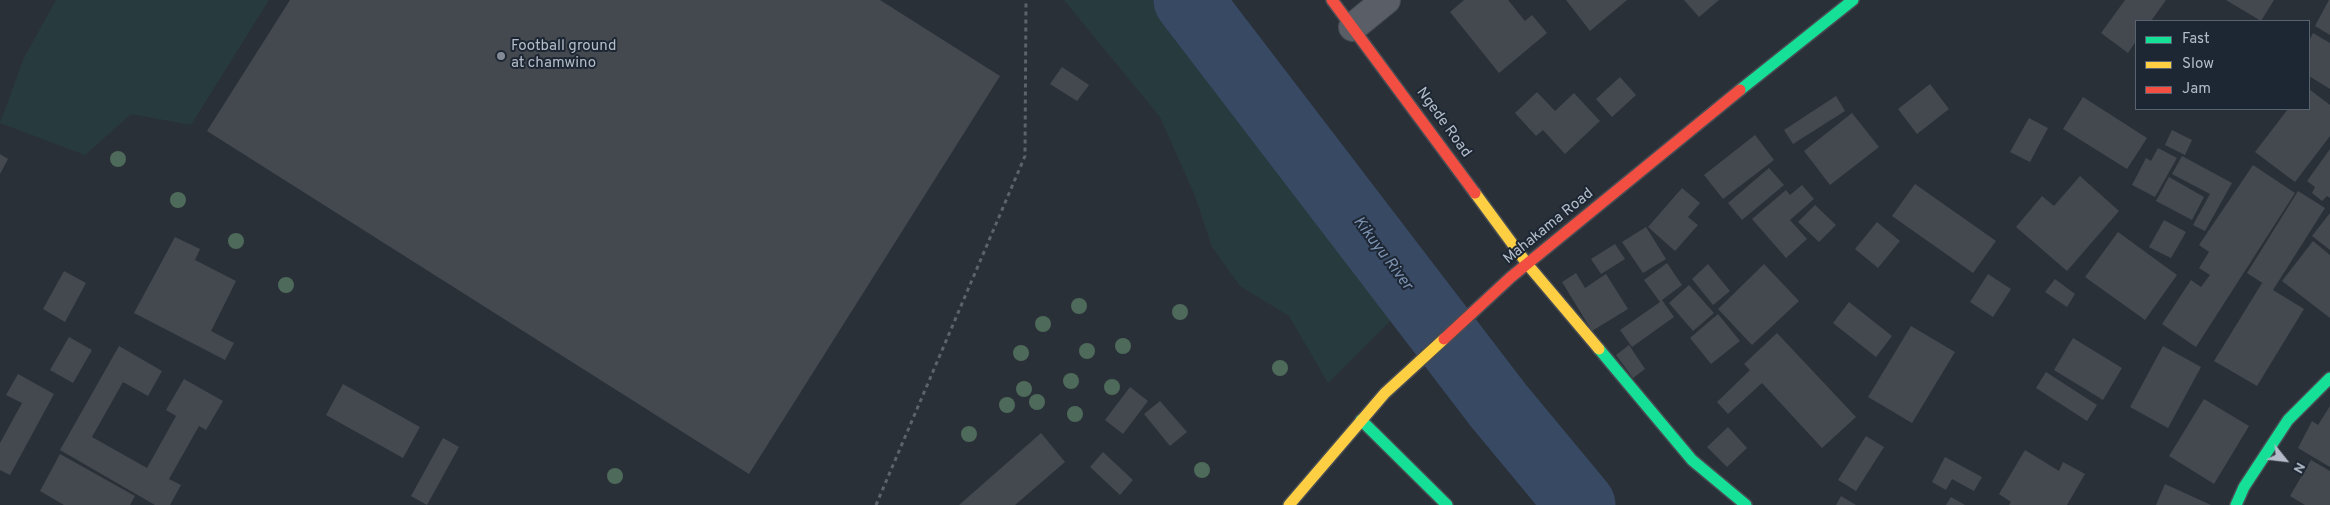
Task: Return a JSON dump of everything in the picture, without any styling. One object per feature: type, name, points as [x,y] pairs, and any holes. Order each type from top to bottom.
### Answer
[{"type":"street","name":"Ngede Road","points":[[1332,0],[1528,265],[1692,460],[1746,505]]},
{"type":"street","points":[[1353,27],[1386,0]]},
{"type":"street","name":"Mahakama Road","points":[[1288,505],[1385,393],[1511,277],[1799,41],[1853,0]]},
{"type":"street","points":[[2236,505],[2244,487],[2288,420],[2330,378]]},
{"type":"street","points":[[1361,420],[1446,505]]},
{"type":"path","points":[[876,505],[1025,156],[1026,0]]},
{"type":"green space","points":[[56,0],[269,0],[191,125],[131,114],[85,155],[0,123],[24,58]]},
{"type":"green space","points":[[1064,0],[1173,0],[1237,85],[1398,313],[1328,383],[1289,316],[1240,286],[1212,247],[1195,196],[1160,117]]},
{"type":"building","points":[[290,0],[880,0],[1000,76],[749,474],[207,131]]},
{"type":"building","points":[[1464,0],[1508,0],[1525,21],[1532,15],[1547,33],[1499,73],[1450,12]]},
{"type":"building","points":[[1566,0],[1627,0],[1590,31]]},
{"type":"building","points":[[1684,0],[1719,0],[1699,17]]},
{"type":"building","points":[[2125,0],[2166,0],[2152,20],[2135,20],[2135,42],[2128,53],[2101,33]]},
{"type":"building","points":[[2226,0],[2274,0],[2262,20]]},
{"type":"building","points":[[2330,0],[2330,35],[2315,26]]},
{"type":"building","points":[[2313,33],[2330,43],[2330,89],[2310,77],[2310,39]]},
{"type":"building","points":[[1062,67],[1089,85],[1077,101],[1050,84]]},
{"type":"building","points":[[1620,77],[1636,95],[1612,117],[1596,99]]},
{"type":"building","points":[[1930,84],[1949,109],[1917,134],[1898,109]]},
{"type":"building","points":[[2310,90],[2330,105],[2330,136],[2295,182],[2255,152],[2287,110],[2310,110]]},
{"type":"building","points":[[1537,92],[1555,111],[1574,93],[1600,121],[1565,154],[1543,130],[1536,136],[1515,113]]},
{"type":"building","points":[[1836,96],[1845,111],[1793,144],[1784,130]]},
{"type":"building","points":[[2083,97],[2147,138],[2127,169],[2063,129]]},
{"type":"building","points":[[1852,113],[1879,147],[1830,185],[1804,151]]},
{"type":"building","points":[[2029,118],[2048,128],[2030,162],[2010,152]]},
{"type":"building","points":[[2172,130],[2192,140],[2185,155],[2165,145]]},
{"type":"building","points":[[1755,135],[1774,160],[1723,199],[1704,175]]},
{"type":"building","points":[[2158,148],[2177,158],[2155,197],[2132,185],[2146,158],[2151,161]]},
{"type":"building","points":[[2330,149],[2330,198],[2327,196],[2322,201],[2312,193],[2315,187],[2307,181]]},
{"type":"building","points":[[0,154],[8,159],[0,174]]},
{"type":"building","points":[[2182,156],[2232,183],[2205,231],[2193,225],[2210,194],[2172,174]]},
{"type":"building","points":[[2253,165],[2295,193],[2196,347],[2162,324],[2191,280],[2201,287],[2210,275],[2199,268],[2209,252],[2199,245]]},
{"type":"building","points":[[1769,168],[1784,185],[1742,220],[1728,203]]},
{"type":"building","points":[[2080,176],[2119,211],[2067,271],[2016,227],[2042,196],[2054,206]]},
{"type":"building","points":[[2169,177],[2204,197],[2192,220],[2156,201]]},
{"type":"building","points":[[1915,184],[1996,241],[1973,273],[1892,216]]},
{"type":"building","points":[[1802,185],[1814,199],[1790,220],[1807,239],[1786,258],[1752,219],[1786,190],[1790,195]]},
{"type":"building","points":[[1682,188],[1700,203],[1688,217],[1698,225],[1675,251],[1648,227]]},
{"type":"building","points":[[2298,191],[2325,208],[2273,290],[2304,309],[2257,386],[2214,361],[2262,283],[2267,286],[2247,273]]},
{"type":"building","points":[[1815,205],[1836,225],[1819,242],[1798,222]]},
{"type":"building","points":[[2330,213],[2330,250],[2312,236]]},
{"type":"building","points":[[2164,220],[2186,232],[2171,258],[2149,247]]},
{"type":"building","points":[[1877,222],[1900,241],[1878,268],[1855,249]]},
{"type":"building","points":[[1646,227],[1666,259],[1643,273],[1622,242]]},
{"type":"building","points":[[2118,232],[2177,275],[2145,320],[2085,277]]},
{"type":"building","points":[[175,237],[200,249],[195,260],[236,281],[211,331],[234,343],[225,360],[134,313]]},
{"type":"building","points":[[2313,241],[2330,255],[2330,318],[2282,281]]},
{"type":"building","points":[[1615,244],[1625,259],[1601,274],[1591,259]]},
{"type":"building","points":[[1667,263],[1682,285],[1662,300],[1674,317],[1632,347],[1620,330],[1660,302],[1644,280]]},
{"type":"building","points":[[1708,264],[1730,291],[1713,305],[1692,279]]},
{"type":"building","points":[[1764,264],[1799,301],[1752,345],[1718,309]]},
{"type":"building","points":[[64,271],[86,283],[65,322],[43,309]]},
{"type":"building","points":[[1576,273],[1585,288],[1606,274],[1628,309],[1592,331],[1562,282]]},
{"type":"building","points":[[1988,274],[2011,289],[1993,317],[1970,302]]},
{"type":"building","points":[[2055,279],[2075,294],[2067,307],[2045,292]]},
{"type":"building","points":[[1689,285],[1714,313],[1693,331],[1669,303]]},
{"type":"building","points":[[1849,302],[1892,336],[1876,357],[1833,323]]},
{"type":"building","points":[[1718,314],[1740,341],[1711,364],[1690,338]]},
{"type":"building","points":[[1911,326],[1955,352],[1912,423],[1868,397]]},
{"type":"building","points":[[1777,333],[1856,417],[1822,448],[1762,383],[1728,414],[1717,402],[1750,370],[1744,364]]},
{"type":"building","points":[[69,337],[92,350],[73,383],[50,370]]},
{"type":"building","points":[[2073,338],[2122,368],[2103,400],[2054,370]]},
{"type":"building","points":[[1629,345],[1645,369],[1633,378],[1616,355]]},
{"type":"building","points":[[119,346],[162,371],[148,396],[123,382],[92,437],[147,468],[176,416],[166,410],[184,379],[223,401],[206,430],[199,426],[169,479],[181,485],[170,505],[155,505],[60,450]]},
{"type":"building","points":[[2163,346],[2201,367],[2168,428],[2130,407]]},
{"type":"building","points":[[2046,372],[2097,405],[2087,421],[2036,388]]},
{"type":"building","points":[[18,374],[54,394],[10,475],[0,470],[0,443],[22,403],[6,395]]},
{"type":"building","points":[[343,384],[420,427],[403,458],[326,415]]},
{"type":"building","points":[[1130,387],[1148,401],[1123,434],[1105,420]]},
{"type":"building","points":[[2204,399],[2249,426],[2214,484],[2169,456]]},
{"type":"building","points":[[1160,401],[1187,432],[1170,446],[1144,414]]},
{"type":"building","points":[[2330,406],[2330,467],[2298,448],[2312,421],[2318,425]]},
{"type":"building","points":[[1728,427],[1747,448],[1727,467],[1707,447]]},
{"type":"building","points":[[1041,433],[1065,462],[1015,505],[959,505]]},
{"type":"building","points":[[1866,436],[1884,447],[1856,491],[1838,480]]},
{"type":"building","points":[[443,438],[459,447],[427,505],[411,496]]},
{"type":"building","points":[[2025,450],[2059,471],[2063,462],[2085,474],[2067,505],[2009,505],[2011,502],[1999,494]]},
{"type":"building","points":[[1103,452],[1133,480],[1120,495],[1090,467]]},
{"type":"building","points":[[60,454],[135,496],[130,505],[64,505],[40,491]]},
{"type":"building","points":[[1945,457],[1982,477],[1974,491],[1952,479],[1946,490],[1932,482]]},
{"type":"building","points":[[2311,460],[2330,471],[2330,505],[2305,505],[2290,496]]},
{"type":"building","points":[[2165,484],[2211,505],[2156,505]]},
{"type":"building","points":[[1841,496],[1856,505],[1836,505]]},
{"type":"building","points":[[1951,497],[1965,505],[1946,505]]},
{"type":"waterway","name":"Kikuyu River","points":[[1188,0],[1498,405],[1581,505]]},
{"type":"traffic: fast","points":[[1740,90],[1853,0]]},
{"type":"traffic: fast","points":[[1599,349],[1692,460],[1746,505]]},
{"type":"traffic: fast","points":[[2236,505],[2244,487],[2288,420],[2330,378]]},
{"type":"traffic: fast","points":[[1361,420],[1447,505]]},
{"type":"traffic: slow","points":[[1475,193],[1528,265],[1599,349]]},
{"type":"traffic: slow","points":[[1289,505],[1385,393],[1444,339]]},
{"type":"traffic: jam","points":[[1332,0],[1475,193]]},
{"type":"traffic: jam","points":[[1444,339],[1511,277],[1740,90]]},
{"type":"place","name":"Football ground at chamwino","points":[[501,56]]}]
